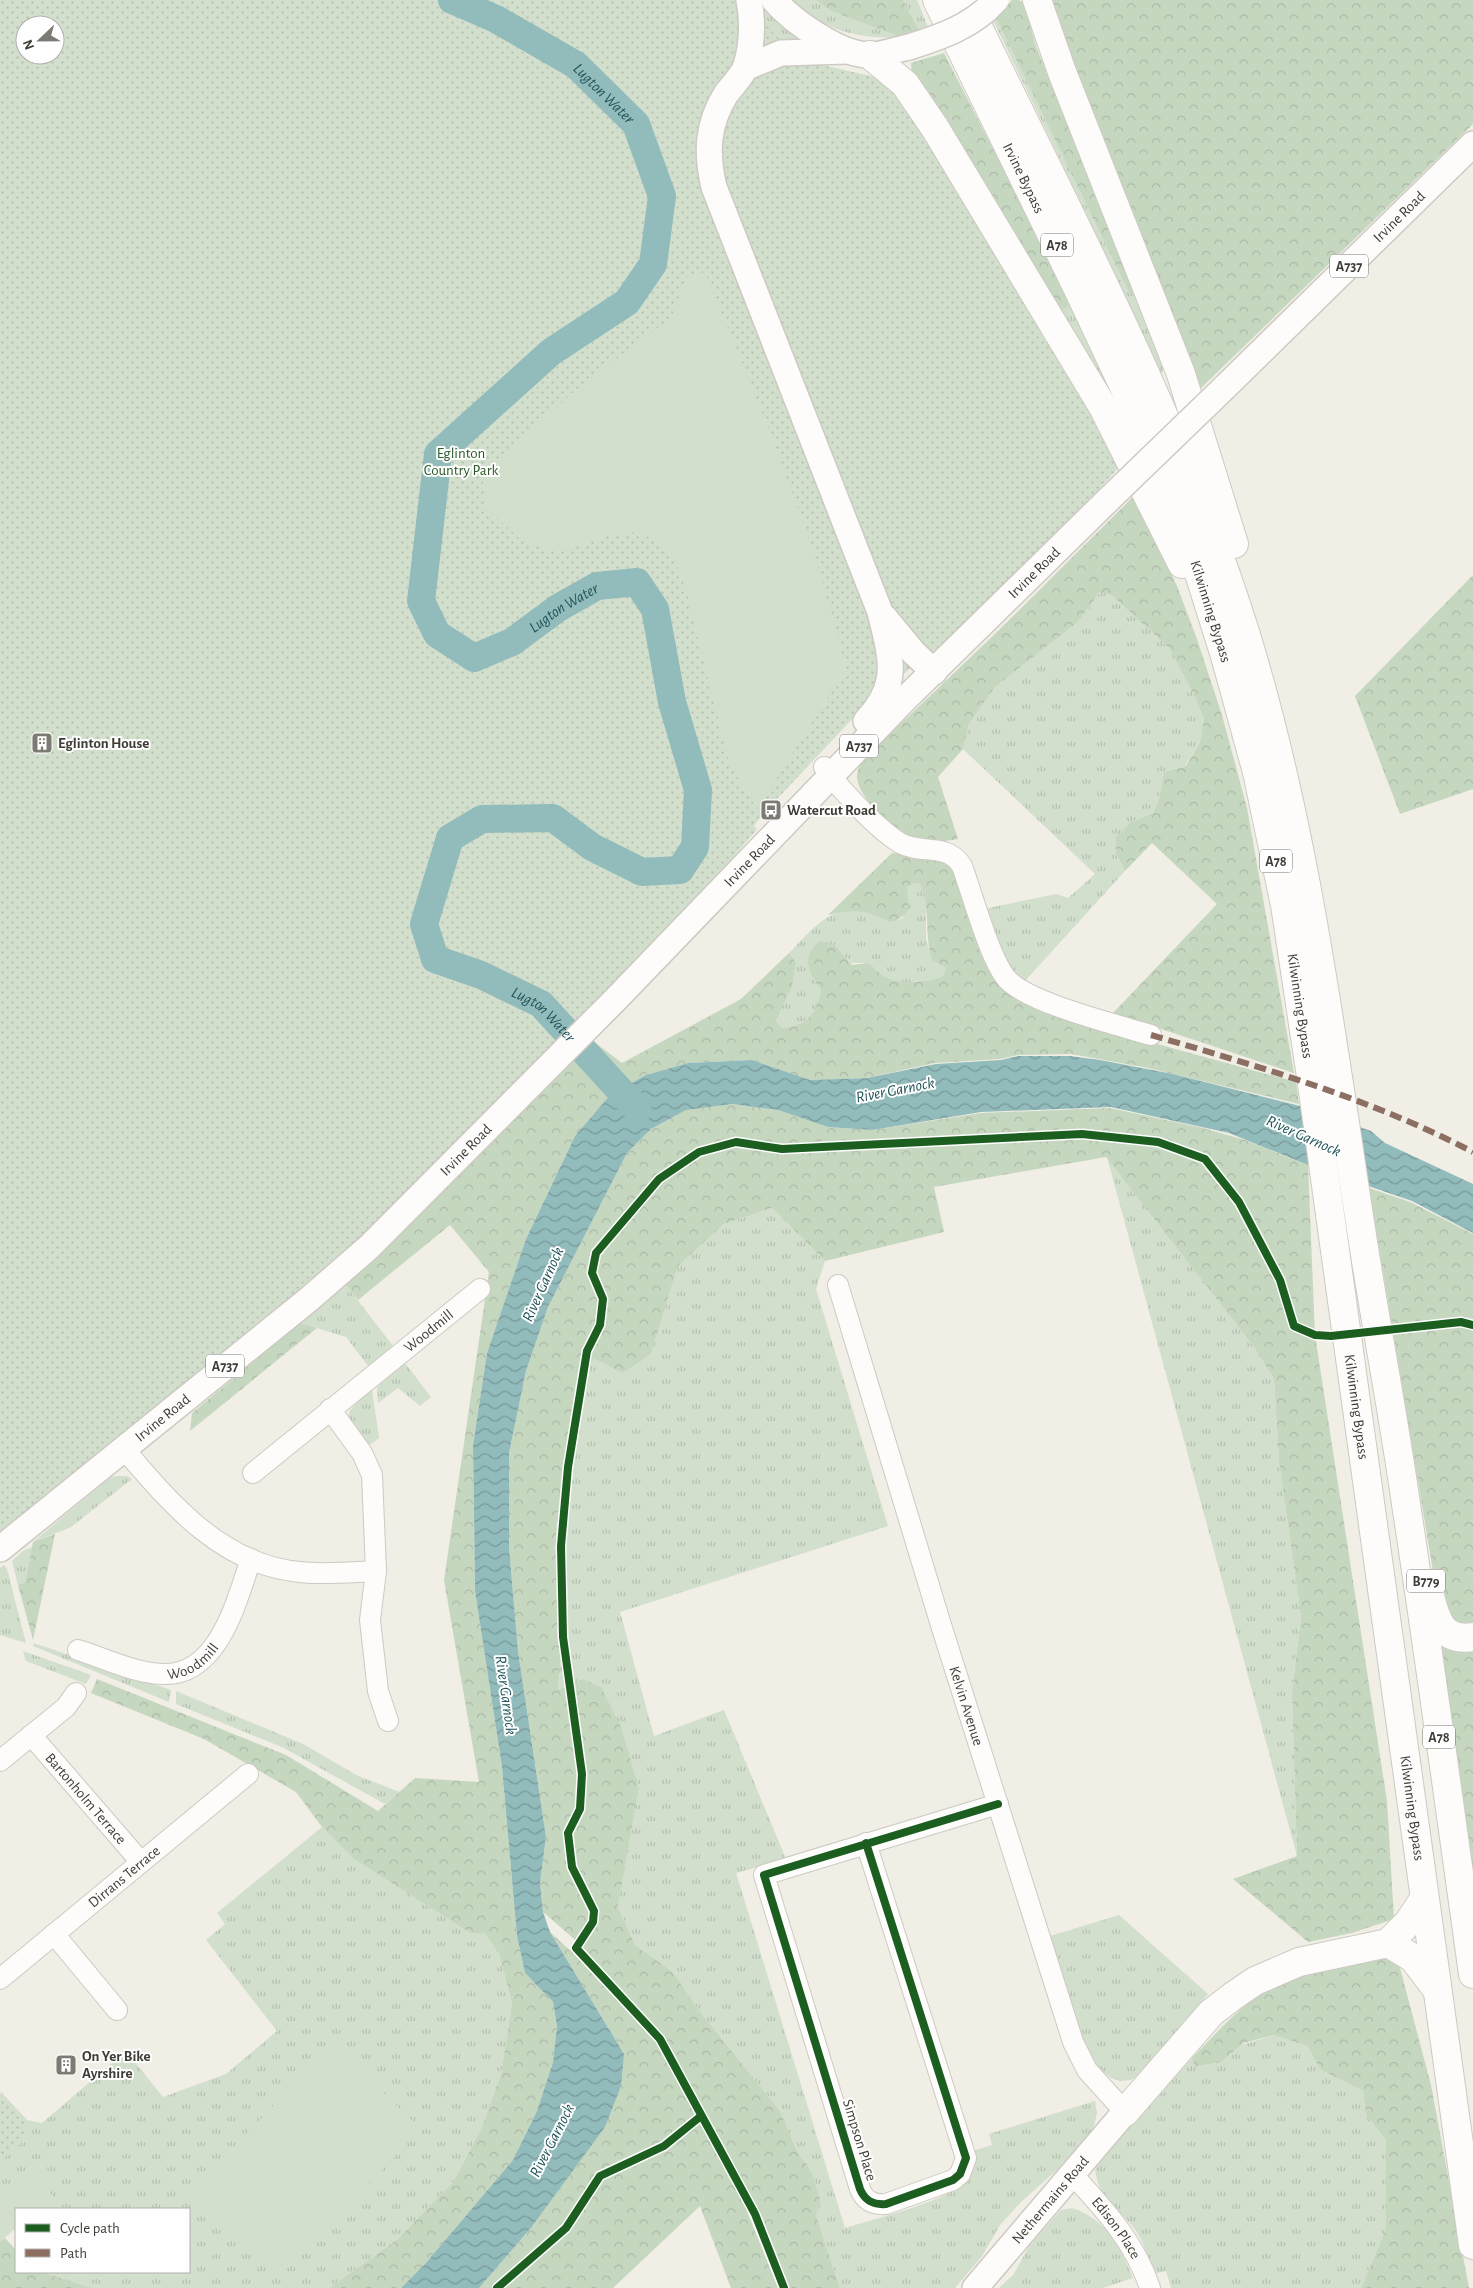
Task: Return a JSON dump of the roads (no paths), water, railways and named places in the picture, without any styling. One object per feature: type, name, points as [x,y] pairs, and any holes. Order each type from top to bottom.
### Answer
[{"type":"highway","name":"Irvine Bypass","points":[[937,0],[1078,289],[1182,484]]},
{"type":"highway","name":"Irvine Bypass","points":[[965,0],[1143,367],[1182,484]]},
{"type":"highway","points":[[1037,0],[1065,81],[1181,374],[1256,616],[1268,712]]},
{"type":"highway","points":[[860,53],[905,84],[935,128],[1103,407],[1153,503],[1225,656]]},
{"type":"highway","name":"Kilwinning Bypass","points":[[1182,484],[1225,656],[1257,772],[1285,905],[1310,1070],[1473,2245]]},
{"type":"highway","name":"Kilwinning Bypass","points":[[1182,484],[1221,558],[1268,712],[1311,907],[1361,1232],[1406,1500],[1473,1974]]},
{"type":"highway","name":"B779","points":[[1406,1500],[1436,1621],[1444,1631],[1455,1636],[1473,1637]]},
{"type":"highway","points":[[1126,2112],[1211,2013],[1248,1986],[1275,1971],[1299,1962],[1388,1943],[1408,1923],[1424,1899]]},
{"type":"highway","points":[[1388,1943],[1414,1958],[1436,1988]]},
{"type":"main road","points":[[750,0],[751,38],[740,74],[718,106],[711,125],[708,161],[714,187],[880,612],[891,656],[899,672],[914,690]]},
{"type":"main road","points":[[774,0],[795,19],[822,37],[860,53]]},
{"type":"main road","points":[[740,74],[781,53],[860,53],[909,47],[954,32],[990,8],[996,0]]},
{"type":"main road","name":"Irvine Road","points":[[0,1549],[308,1300],[369,1247],[616,999],[793,814],[827,771],[934,672],[1473,144]]},
{"type":"main road","points":[[880,612],[913,652],[934,672]]},
{"type":"main road","points":[[827,771],[880,706],[890,682],[891,656]]},
{"type":"main road","name":"Nethermains Road","points":[[975,2288],[1126,2112]]},
{"type":"street","points":[[827,771],[883,830],[902,844],[946,852],[956,856],[962,866],[996,961],[1006,978],[1015,986],[1026,994],[1151,1035]]},
{"type":"street","name":"Kelvin Avenue","points":[[838,1285],[998,1804],[1080,2058],[1098,2083],[1126,2112]]},
{"type":"street","name":"Woodmill","points":[[253,1474],[330,1409],[480,1289]]},
{"type":"street","points":[[330,1409],[362,1453],[372,1475],[376,1534],[376,1571],[370,1620],[378,1691],[388,1721]]},
{"type":"street","points":[[124,1449],[157,1488],[200,1530],[218,1542],[251,1558],[271,1567],[298,1572],[325,1574],[376,1571]]},
{"type":"street","name":"Woodmill","points":[[78,1650],[150,1673],[176,1674],[188,1668],[208,1653],[227,1626],[251,1558]]},
{"type":"street","points":[[0,1761],[66,1707],[76,1693]]},
{"type":"street","name":"Bartonholm Terrace","points":[[31,1735],[141,1862]]},
{"type":"street","name":"Dirrans Terrace","points":[[0,1979],[248,1774]]},
{"type":"street","name":"Simpson Place","points":[[866,1843],[966,2158],[960,2174],[952,2180],[886,2204],[876,2205],[869,2202],[860,2189],[764,1875],[866,1843],[998,1804]]},
{"type":"street","points":[[54,1934],[117,2010]]},
{"type":"street","name":"Edison Place","points":[[1072,2174],[1114,2221],[1131,2244],[1150,2288]]},
{"type":"water","name":"River Garnock","points":[[1018,1056],[1070,1056],[1173,1074],[1304,1107],[1371,1131],[1385,1143],[1473,1184],[1473,1233],[1412,1201],[1313,1167],[1229,1133],[1111,1107],[981,1112],[872,1130],[828,1127],[778,1110],[732,1104],[686,1110],[651,1129],[627,1153],[548,1307],[526,1371],[509,1453],[509,1547],[518,1651],[546,1837],[540,1883],[543,1912],[550,1932],[624,2054],[621,2086],[605,2127],[530,2229],[479,2288],[401,2288],[425,2264],[513,2160],[537,2111],[553,2062],[557,2026],[553,2002],[525,1973],[517,1936],[502,1767],[475,1591],[473,1445],[487,1353],[526,1239],[575,1136],[610,1095],[646,1075],[688,1063],[752,1060],[810,1080],[867,1078],[936,1064],[1001,1060]]},
{"type":"waterway","name":"Lugton Water","points":[[452,0],[496,19],[576,65],[636,124],[662,196],[653,264],[627,302],[551,352],[438,454],[421,601],[437,634],[474,658],[512,642],[558,608],[597,586],[637,582],[655,609],[672,702],[698,790],[695,847],[680,870],[642,872],[592,847],[553,818],[482,819],[450,838],[424,924],[435,959],[481,975],[541,1004],[638,1110]]},
{"type":"place","name":"Eglinton House","points":[[42,743]]},
{"type":"place","name":"Watercut Road","points":[[771,810]]},
{"type":"place","name":"On Yer Bike Ayrshire","points":[[66,2065]]},
{"type":"park label","name":"Eglinton Country Park","points":[[461,462]]}]
